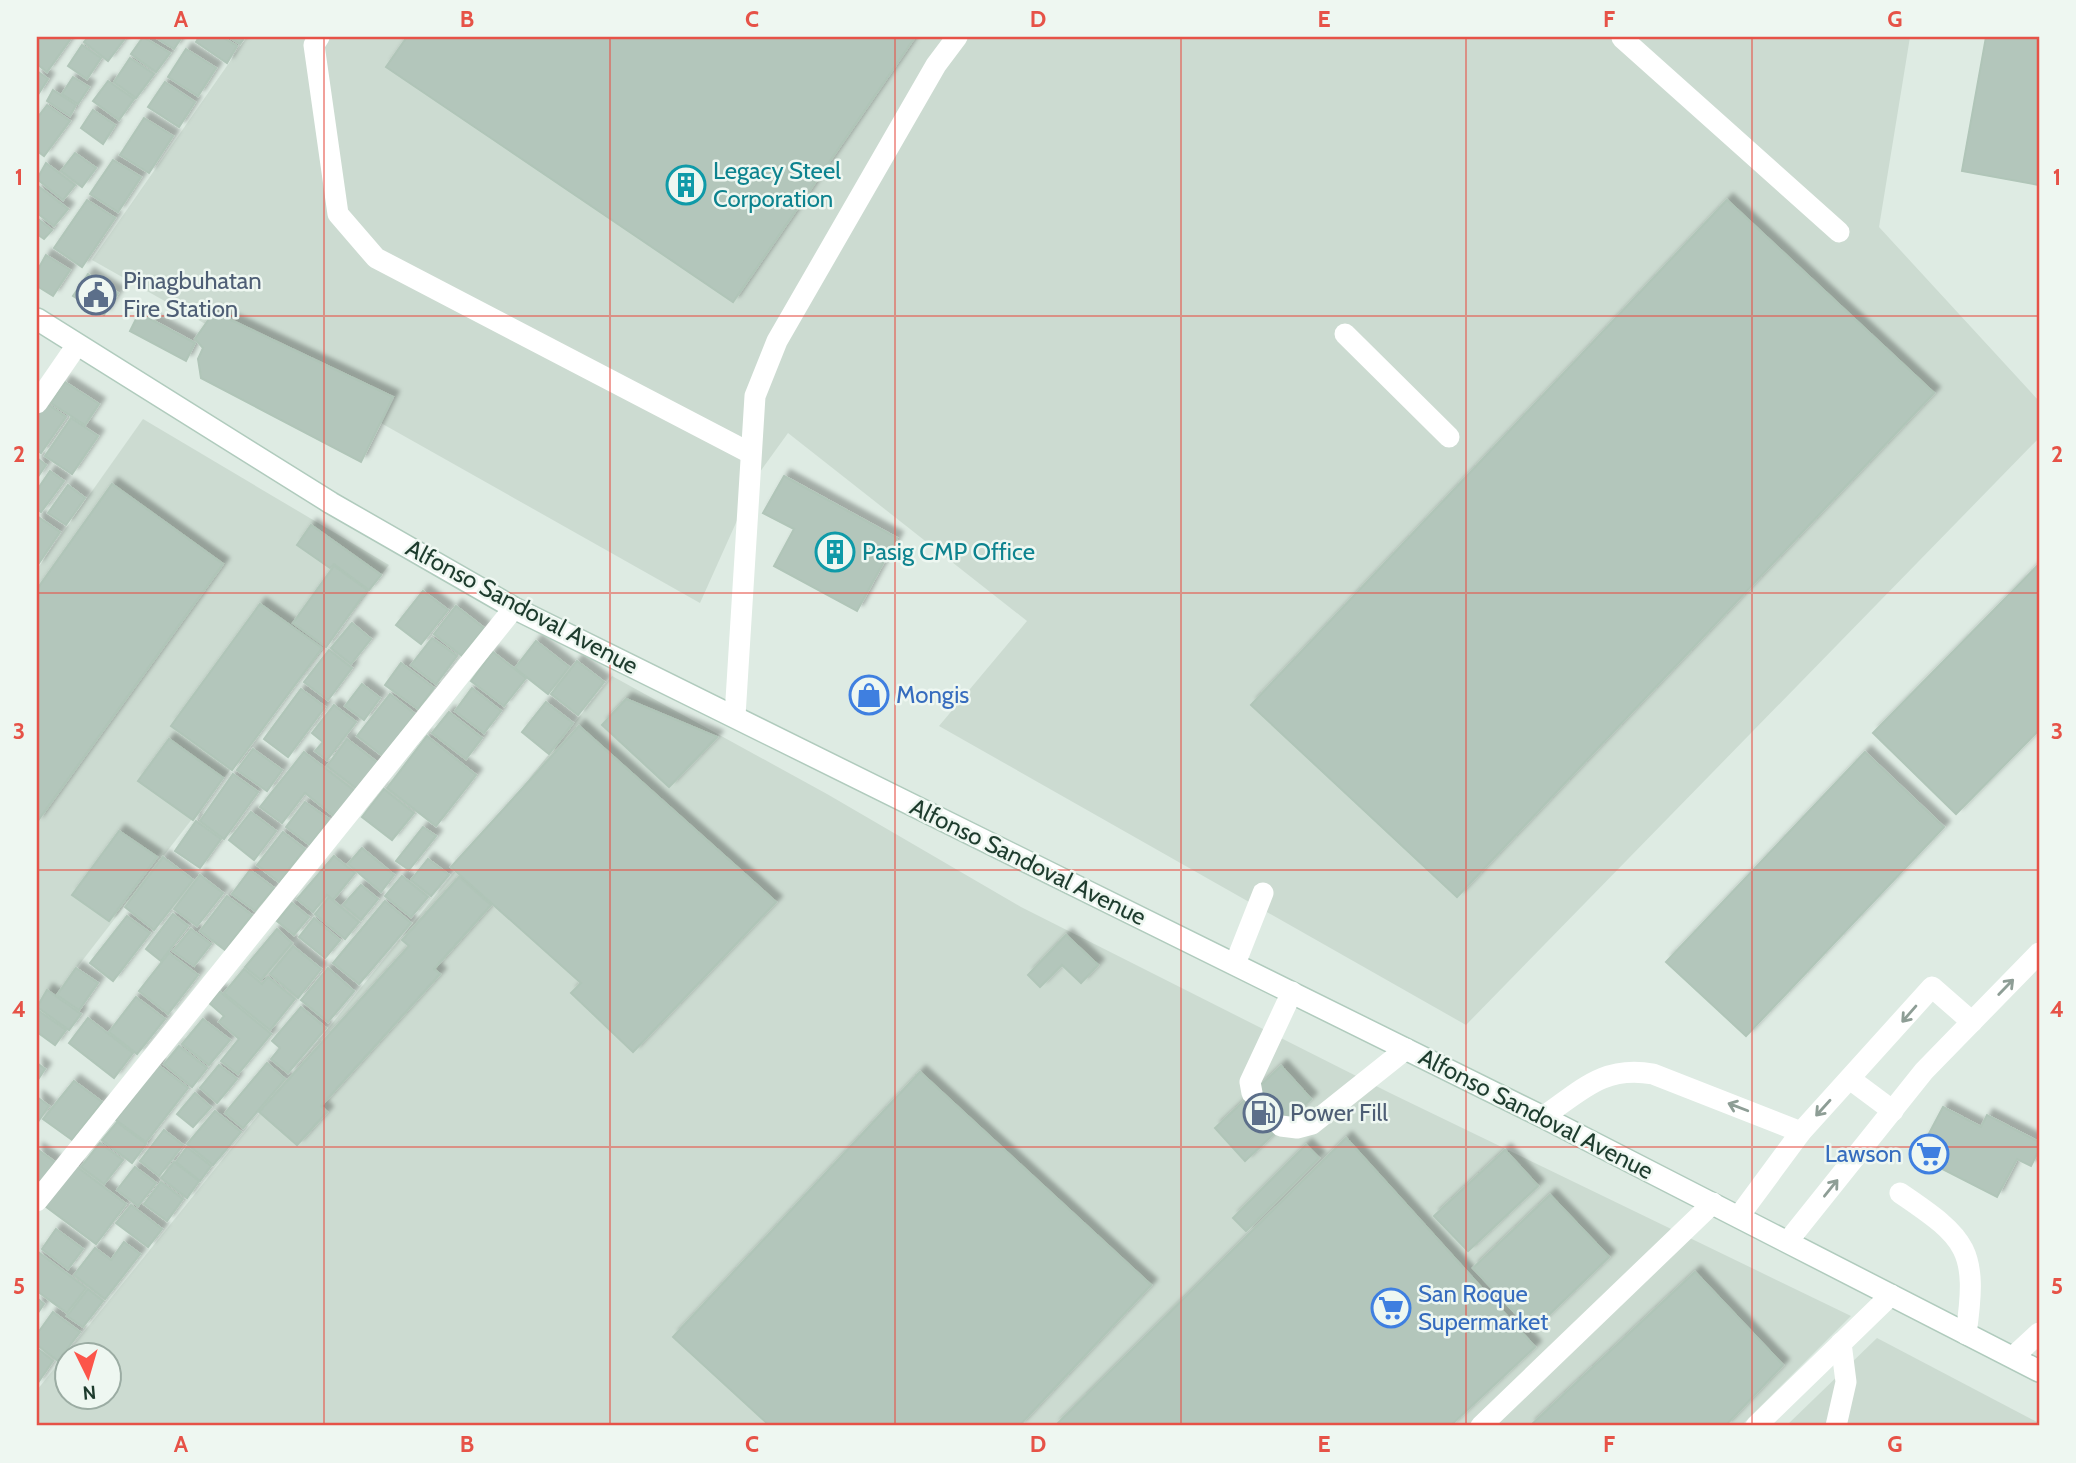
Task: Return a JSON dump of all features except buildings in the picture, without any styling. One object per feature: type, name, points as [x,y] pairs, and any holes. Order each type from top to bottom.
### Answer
[{"type":"main road","points":[[319,37],[314,45],[338,214],[376,258],[750,453]]},
{"type":"main road","points":[[735,716],[755,396],[777,341],[936,65],[957,37]]},
{"type":"main road","points":[[1622,38],[1839,232]]},
{"type":"main road","name":"Alfonso Sandoval Avenue","points":[[37,319],[331,503],[514,608],[1543,1117],[2039,1371]]},
{"type":"main road","points":[[1345,334],[1449,437]]},
{"type":"main road","points":[[37,403],[77,345]]},
{"type":"main road","points":[[37,1201],[514,608]]},
{"type":"main road","points":[[1235,964],[1263,892]]},
{"type":"main road","points":[[1788,1241],[1924,1072],[2039,953]]},
{"type":"main road","points":[[1739,1216],[1801,1132],[1932,987],[1972,1022]]},
{"type":"main road","points":[[1252,1093],[1250,1082],[1292,992]]},
{"type":"main road","points":[[1281,1126],[1297,1128],[1312,1124],[1406,1049]]},
{"type":"main road","points":[[1543,1117],[1612,1073],[1629,1070],[1653,1074],[1801,1132]]},
{"type":"main road","points":[[1850,1079],[1893,1111]]},
{"type":"main road","points":[[1900,1193],[1960,1240],[1968,1261],[1973,1289],[1966,1334]]},
{"type":"main road","points":[[1481,1426],[1713,1203]]},
{"type":"main road","points":[[1756,1426],[1891,1295]]},
{"type":"main road","points":[[2012,1357],[2039,1333]]},
{"type":"main road","points":[[1836,1426],[1846,1382],[1841,1343]]},
{"type":"shaded area","points":[[247,37],[1910,37],[1879,227],[2039,401],[2039,438],[1466,1025],[939,726],[1027,621],[788,433],[757,476],[700,603],[92,260]]},
{"type":"shaded area","points":[[143,419],[389,565],[37,1019],[37,569]]},
{"type":"shaded area","points":[[612,676],[827,794],[1021,907],[1390,1093],[1851,1316],[1741,1426],[37,1426],[37,1390],[52,1371],[52,1410],[122,1410],[122,1340],[77,1340]]},
{"type":"shaded area","points":[[1877,1338],[2039,1423],[2039,1426],[1786,1426]]},
{"type":"place","name":"Legacy Steel Corporation","points":[[686,185]]},
{"type":"place","name":"Pinagbuhatan Fire Station","points":[[96,295]]},
{"type":"place","name":"Pasig CMP Office","points":[[835,552]]},
{"type":"place","name":"Mongis","points":[[869,695]]},
{"type":"place","name":"Power Fill","points":[[1263,1113]]},
{"type":"place","name":"Lawson","points":[[1929,1154]]},
{"type":"place","name":"San Roque Supermarket","points":[[1391,1308]]}]
